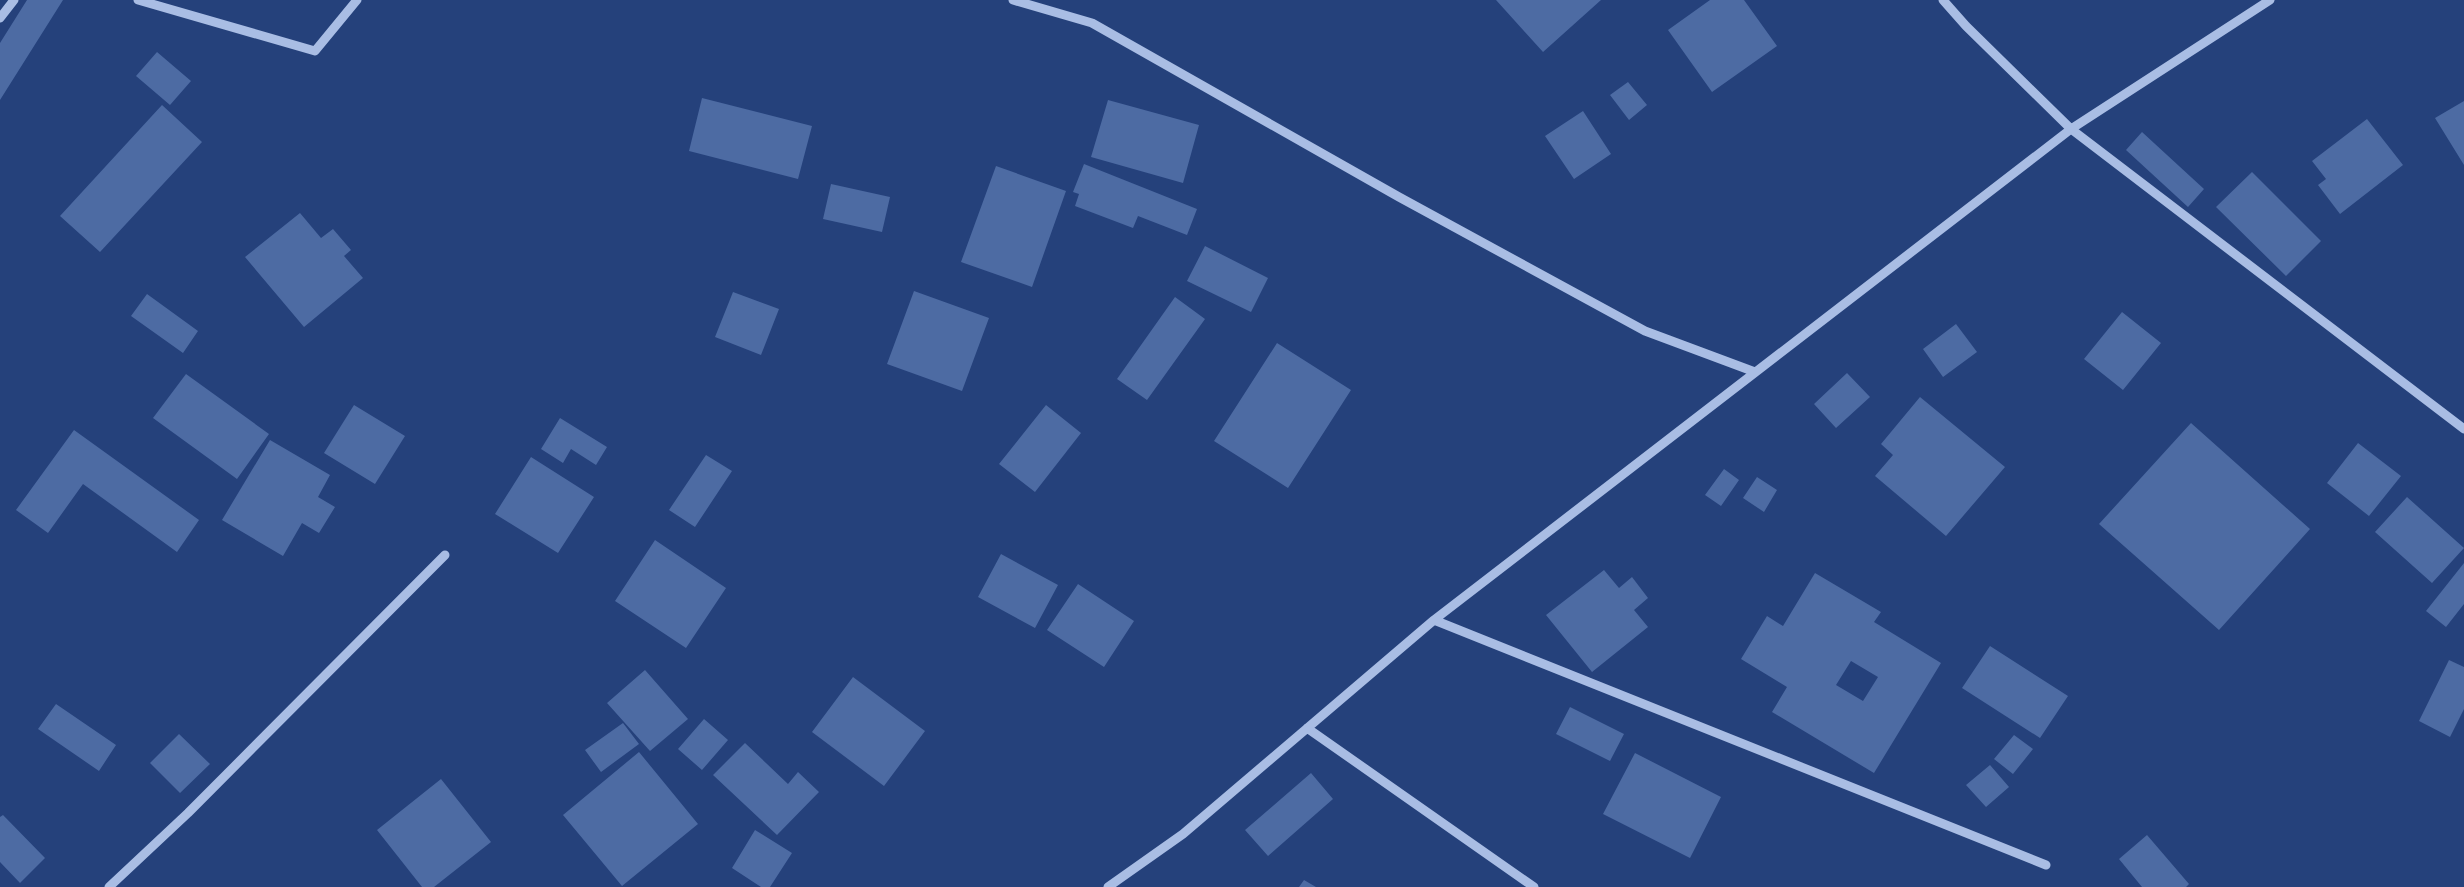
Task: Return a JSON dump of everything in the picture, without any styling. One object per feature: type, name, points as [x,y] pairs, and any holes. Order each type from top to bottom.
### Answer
[{"type":"street","points":[[0,18],[14,0]]},
{"type":"street","points":[[138,0],[315,51],[357,0]]},
{"type":"street","points":[[1013,0],[1092,23],[1399,197],[1646,331],[1755,372]]},
{"type":"street","points":[[1943,0],[1966,26],[2071,129],[2464,430]]},
{"type":"street","points":[[1108,887],[1183,834],[1434,620],[2071,129],[2270,0]]},
{"type":"street","points":[[109,887],[188,813],[445,555]]},
{"type":"street","points":[[1434,620],[2046,865]]},
{"type":"street","points":[[1307,728],[1534,887]]},
{"type":"building","points":[[27,0],[63,0],[0,100],[0,43]]},
{"type":"building","points":[[1496,0],[1601,0],[1543,52]]},
{"type":"building","points":[[1710,0],[1744,0],[1777,46],[1712,92],[1668,30]]},
{"type":"building","points":[[157,52],[191,81],[170,105],[136,76]]},
{"type":"building","points":[[1628,82],[1647,105],[1629,120],[1610,95]]},
{"type":"building","points":[[702,98],[812,126],[798,179],[689,151]]},
{"type":"building","points":[[1108,100],[1199,125],[1183,183],[1091,157]]},
{"type":"building","points":[[2464,101],[2464,165],[2435,118]]},
{"type":"building","points":[[162,105],[202,142],[100,252],[60,216]]},
{"type":"building","points":[[1583,111],[1611,154],[1574,179],[1545,136]]},
{"type":"building","points":[[2367,119],[2403,165],[2340,214],[2318,185],[2326,179],[2312,161]]},
{"type":"building","points":[[2142,132],[2204,189],[2188,207],[2126,150]]},
{"type":"building","points":[[1084,164],[1197,209],[1187,235],[1138,216],[1133,228],[1075,206],[1079,194],[1073,192]]},
{"type":"building","points":[[996,166],[1066,191],[1032,287],[961,262]]},
{"type":"building","points":[[2252,172],[2321,241],[2286,276],[2216,207]]},
{"type":"building","points":[[831,184],[890,197],[882,232],[823,219]]},
{"type":"building","points":[[300,213],[321,238],[333,229],[351,250],[344,256],[363,278],[304,327],[245,257]]},
{"type":"building","points":[[1205,246],[1268,278],[1251,312],[1187,281]]},
{"type":"building","points":[[914,291],[989,318],[962,391],[887,364]]},
{"type":"building","points":[[733,292],[779,309],[761,355],[715,337]]},
{"type":"building","points":[[147,294],[198,331],[183,353],[131,316]]},
{"type":"building","points":[[1175,297],[1205,319],[1147,400],[1117,379]]},
{"type":"building","points":[[2122,312],[2161,343],[2123,390],[2084,359]]},
{"type":"building","points":[[1956,324],[1977,352],[1943,377],[1923,349]]},
{"type":"building","points":[[1277,343],[1351,390],[1288,488],[1214,441]]},
{"type":"building","points":[[1847,373],[1870,397],[1836,428],[1814,404]]},
{"type":"building","points":[[186,374],[269,434],[237,479],[153,418]]},
{"type":"building","points":[[1920,397],[2005,467],[1946,536],[1875,476],[1893,455],[1881,444]]},
{"type":"building","points":[[354,405],[405,436],[375,484],[324,453]]},
{"type":"building","points":[[1046,405],[1081,433],[1035,492],[999,464]]},
{"type":"building","points":[[560,418],[607,447],[596,465],[571,449],[563,463],[541,449]]},
{"type":"building","points":[[2191,423],[2310,529],[2219,630],[2099,524]]},
{"type":"building","points":[[74,430],[199,520],[177,552],[83,484],[48,533],[16,510]]},
{"type":"building","points":[[270,440],[330,475],[318,497],[335,507],[319,533],[302,523],[283,556],[222,520]]},
{"type":"building","points":[[2358,443],[2401,476],[2369,516],[2327,483]]},
{"type":"building","points":[[706,455],[732,471],[695,527],[669,510]]},
{"type":"building","points":[[531,457],[594,497],[558,553],[495,514]]},
{"type":"building","points":[[1724,469],[1739,480],[1721,506],[1705,495]]},
{"type":"building","points":[[1757,477],[1777,490],[1764,512],[1743,498]]},
{"type":"building","points":[[2407,497],[2464,548],[2432,583],[2375,532]]},
{"type":"building","points":[[655,540],[726,588],[686,648],[615,601]]},
{"type":"building","points":[[1001,554],[1058,585],[1035,628],[978,597]]},
{"type":"building","points":[[2464,563],[2464,604],[2446,627],[2426,611]]},
{"type":"building","points":[[1604,570],[1619,588],[1632,577],[1648,598],[1634,610],[1648,627],[1592,672],[1546,615]]},
{"type":"building","points":[[1815,573],[1881,612],[1874,622],[1941,663],[1874,773],[1772,712],[1787,687],[1741,659],[1767,616],[1783,626]],"holes":[[[1851,661],[1878,677],[1863,701],[1836,685]]]},
{"type":"building","points":[[1078,584],[1134,621],[1104,667],[1047,630]]},
{"type":"building","points":[[1990,646],[2068,696],[2040,738],[1962,688]]},
{"type":"building","points":[[2449,660],[2464,667],[2464,709],[2450,737],[2419,721]]},
{"type":"building","points":[[645,670],[688,719],[650,751],[607,703]]},
{"type":"building","points":[[853,677],[925,731],[884,786],[812,732]]},
{"type":"building","points":[[56,704],[116,745],[99,771],[38,729]]},
{"type":"building","points":[[1570,707],[1624,734],[1610,761],[1556,734]]},
{"type":"building","points":[[704,719],[728,740],[702,770],[678,749]]},
{"type":"building","points":[[623,723],[639,744],[601,772],[585,750]]},
{"type":"building","points":[[179,734],[210,764],[180,793],[150,763]]},
{"type":"building","points":[[2014,735],[2033,749],[2013,774],[1994,759]]},
{"type":"building","points":[[745,743],[788,784],[798,772],[819,792],[777,835],[713,775]]},
{"type":"building","points":[[639,752],[698,824],[622,886],[563,815]]},
{"type":"building","points":[[1635,753],[1721,797],[1690,858],[1603,814]]},
{"type":"building","points":[[1990,765],[2009,787],[1986,807],[1966,785]]},
{"type":"building","points":[[1311,773],[1333,799],[1268,856],[1245,830]]},
{"type":"building","points":[[441,779],[491,842],[434,887],[422,887],[377,830]]},
{"type":"building","points":[[3,815],[45,858],[20,883],[0,862],[0,817]]},
{"type":"building","points":[[755,830],[792,853],[770,887],[761,887],[732,868]]},
{"type":"building","points":[[2147,835],[2189,884],[2186,887],[2142,887],[2119,859]]},
{"type":"building","points":[[1304,880],[1316,887],[1299,887]]}]
